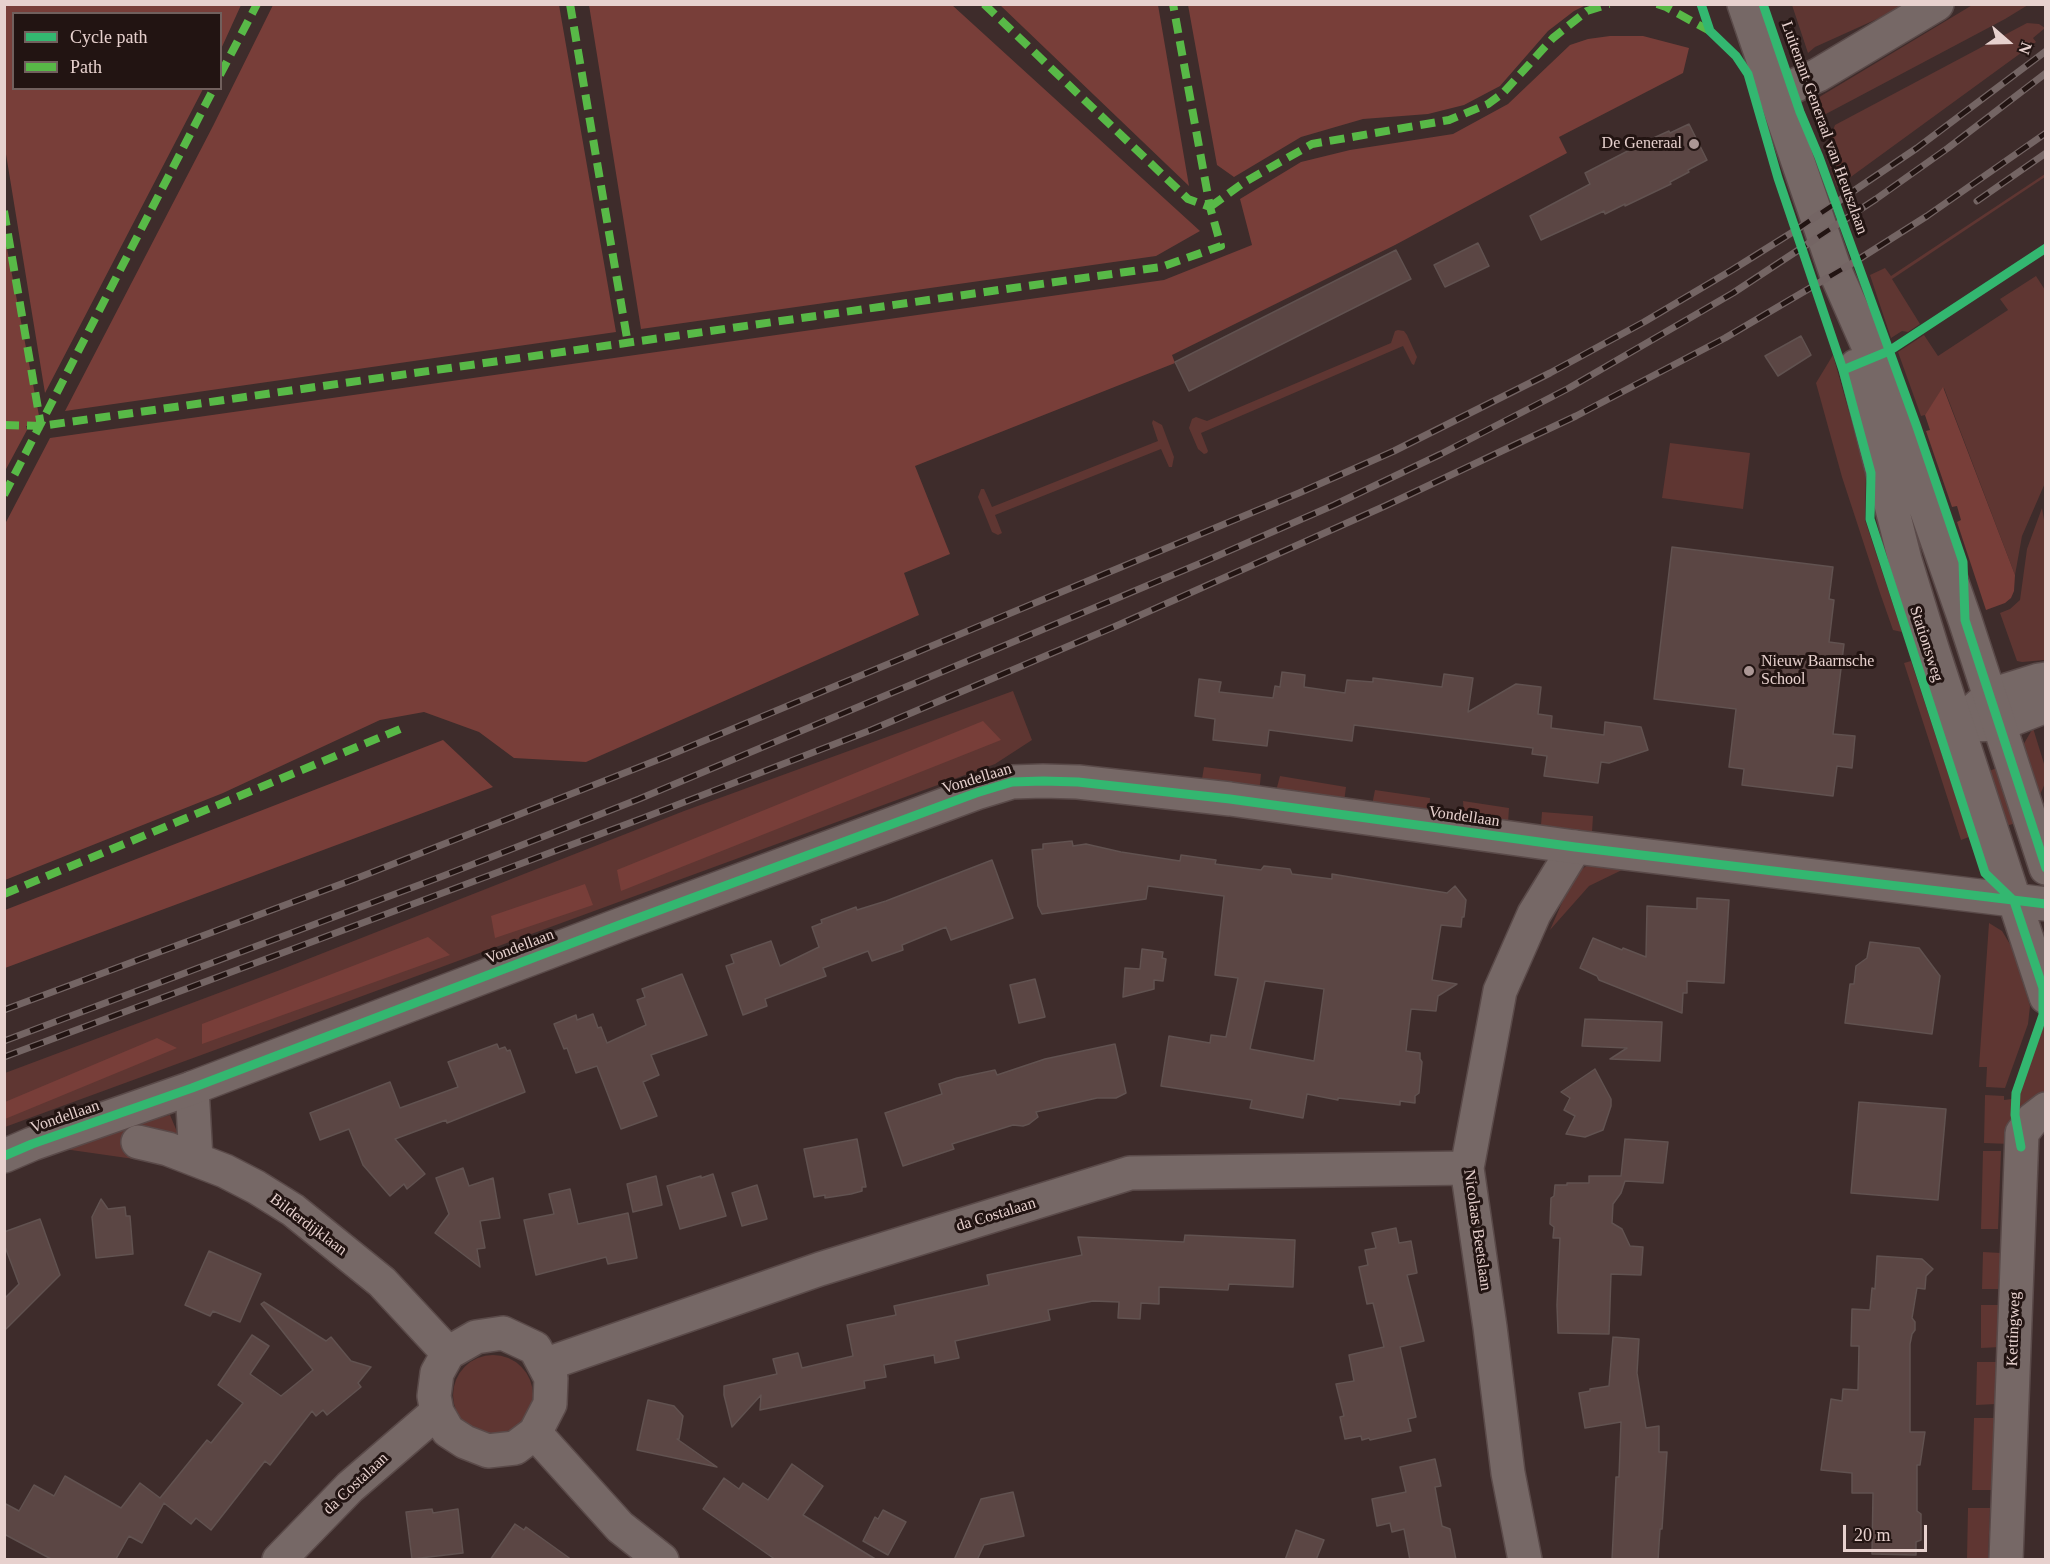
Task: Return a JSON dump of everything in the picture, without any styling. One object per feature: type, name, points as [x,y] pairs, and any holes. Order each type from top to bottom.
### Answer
[{"type":"street","name":"Luitenant Generaal van Heutszlaan","points":[[1744,4],[1836,273]]},
{"type":"street","points":[[1774,95],[1818,75],[1937,4]]},
{"type":"street","points":[[1836,273],[1873,357],[1995,710],[2046,868]]},
{"type":"street","name":"Stationsweg","points":[[1836,273],[1855,364],[1905,560],[1957,725],[2030,902],[2046,997]]},
{"type":"street","points":[[1957,725],[1995,710],[2039,680],[2046,679]]},
{"type":"street","points":[[1995,710],[2046,706]]},
{"type":"street","name":"Vondellaan","points":[[4,1156],[192,1088],[644,916],[976,793],[1012,782],[1078,782],[1208,797],[1575,847],[2030,902]]},
{"type":"street","name":"Nicolaas Beetslaan","points":[[1526,1560],[1508,1473],[1467,1168],[1500,991],[1534,914],[1575,847]]},
{"type":"street","points":[[192,1088],[196,1159]]},
{"type":"street","name":"Kettingweg","points":[[2006,1560],[2022,1133],[2033,1119],[2046,1109]]},
{"type":"street","name":"Bilderdijklaan","points":[[138,1142],[196,1159],[256,1187],[293,1210],[382,1282],[448,1353]]},
{"type":"street","name":"da Costalaan","points":[[544,1365],[820,1269],[1130,1173],[1467,1168]]},
{"type":"street","points":[[503,1333],[535,1348],[544,1365],[551,1378],[550,1404],[536,1433],[515,1448],[488,1451],[465,1442],[447,1431],[437,1412],[434,1396],[437,1373],[448,1353],[476,1337],[503,1333]]},
{"type":"street","name":"da Costalaan","points":[[279,1560],[350,1487],[437,1412]]},
{"type":"street","points":[[536,1433],[620,1527],[662,1560]]},
{"type":"shaded area","points":[[1188,4],[1586,5],[1574,11],[1548,31],[1500,86],[1464,105],[1428,114],[1363,119],[1301,137],[1234,177],[1217,165]]},
{"type":"shaded area","points":[[1974,4],[2028,5],[1824,115],[1816,100],[1821,96]]},
{"type":"shaded area","points":[[4,5],[241,5],[222,47],[222,12],[12,12],[12,90],[202,90],[45,393],[5,148]]},
{"type":"shaded area","points":[[273,5],[559,5],[616,332],[65,411]]},
{"type":"shaded area","points":[[589,5],[952,5],[1200,231],[1156,256],[641,329]]},
{"type":"shaded area","points":[[1000,5],[1158,5],[1189,186]]},
{"type":"shaded area","points":[[1792,5],[1908,5],[1815,47],[1808,53]]},
{"type":"shaded area","points":[[2027,23],[2039,24],[2045,28],[2033,38],[2036,42],[1837,187],[1825,152],[1835,125]]},
{"type":"shaded area","points":[[1643,36],[1689,48],[1683,73],[1559,137],[1567,153],[1395,245],[1172,355],[1175,363],[915,466],[950,554],[904,573],[919,615],[586,762],[514,758],[479,732],[424,712],[380,720],[223,793],[5,880],[5,524],[50,438],[1164,280],[1252,245],[1240,199],[1301,162],[1350,150],[1453,134],[1508,104],[1570,45],[1588,39]]},
{"type":"shaded area","points":[[2045,174],[2045,177],[1892,279],[1920,324],[1908,332],[1902,331],[1891,338],[1870,275],[1885,268],[1891,276]]},
{"type":"shaded area","points":[[5,238],[41,426],[26,426],[27,430],[5,471]]},
{"type":"shaded area","points":[[2036,276],[2045,290],[2045,483],[2022,536],[2015,575],[1944,388],[1925,415],[1921,416],[1898,352],[1924,335],[1938,356],[2008,310],[2000,299]]},
{"type":"shaded area","points":[[1395,331],[1404,331],[1407,335],[1417,357],[1414,365],[1403,346],[1201,433],[1208,451],[1204,454],[1198,449],[1189,428],[1192,419],[1196,417],[1207,421],[1391,343]]},
{"type":"shaded area","points":[[1833,355],[1866,473],[1865,520],[1902,632],[1893,630],[1880,593],[1842,477],[1816,383]]},
{"type":"shaded area","points":[[1943,387],[2015,575],[2011,598],[2005,603],[1986,610],[1957,522],[1961,520],[1957,506],[1952,507],[1926,431],[1930,430],[1925,415]]},
{"type":"shaded area","points":[[1153,420],[1162,425],[1174,457],[1172,467],[1169,467],[1161,449],[995,515],[1002,533],[998,535],[992,532],[978,497],[981,489],[984,489],[992,507],[1158,441]]},
{"type":"shaded area","points":[[1670,443],[1750,453],[1743,509],[1662,498]]},
{"type":"shaded area","points":[[2042,508],[2046,531],[2045,660],[2022,662],[2017,661],[2000,613],[2010,609],[2020,600],[2027,549]]},
{"type":"shaded area","points":[[1911,661],[1969,837],[1961,840],[1904,663]]},
{"type":"shaded area","points":[[1013,691],[1032,740],[995,764],[5,1127],[5,1073],[280,970],[684,811]]},
{"type":"shaded area","points":[[983,721],[1001,740],[621,891],[617,870]]},
{"type":"shaded area","points":[[2033,728],[2045,767],[2046,781],[2039,797],[2022,747]]},
{"type":"shaded area","points":[[443,740],[493,787],[5,968],[5,910]]},
{"type":"shaded area","points":[[1204,767],[1261,774],[1259,794],[1201,785]]},
{"type":"shaded area","points":[[1997,768],[2022,821],[2000,828],[1989,771]]},
{"type":"shaded area","points":[[1280,776],[1346,787],[1344,802],[1276,791]]},
{"type":"shaded area","points":[[1375,790],[1430,798],[1429,814],[1372,805]]},
{"type":"shaded area","points":[[1463,801],[1509,808],[1508,823],[1464,815]]},
{"type":"shaded area","points":[[1542,812],[1593,816],[1592,832],[1541,825]]},
{"type":"shaded area","points":[[1589,864],[1624,869],[1589,886],[1550,930],[1574,875]]},
{"type":"shaded area","points":[[585,884],[593,905],[495,938],[491,916]]},
{"type":"shaded area","points":[[1989,923],[2002,931],[2013,949],[2030,1006],[2028,1024],[2005,1088],[1986,1087],[1987,1067],[1979,1067]]},
{"type":"shaded area","points":[[428,937],[450,955],[202,1044],[202,1024]]},
{"type":"shaded area","points":[[2045,1023],[2045,1091],[2019,1110],[2020,1088]]},
{"type":"shaded area","points":[[157,1038],[177,1048],[5,1119],[5,1102]]},
{"type":"shaded area","points":[[1985,1095],[2004,1096],[2004,1100],[2012,1099],[2010,1144],[1984,1143]]},
{"type":"shaded area","points":[[170,1115],[178,1134],[134,1133],[148,1161],[64,1149],[95,1135]]},
{"type":"shaded area","points":[[1983,1151],[2001,1151],[1998,1229],[1981,1229]]},
{"type":"shaded area","points":[[1983,1252],[2001,1253],[1998,1289],[1982,1289]]},
{"type":"shaded area","points":[[1981,1305],[2003,1305],[2001,1347],[1981,1348]]},
{"type":"shaded area","points":[[485,1355],[501,1355],[522,1366],[533,1387],[533,1403],[522,1424],[501,1435],[485,1435],[471,1429],[459,1417],[453,1403],[453,1387],[459,1373],[471,1361]]},
{"type":"shaded area","points":[[1977,1362],[1999,1362],[1996,1404],[1976,1405]]},
{"type":"shaded area","points":[[1974,1418],[1995,1418],[1993,1490],[1972,1490]]},
{"type":"shaded area","points":[[1968,1508],[1990,1508],[1988,1559],[1967,1559]]},
{"type":"building","points":[[1689,124],[1707,160],[1670,182],[1671,184],[1625,206],[1625,204],[1605,214],[1604,211],[1541,240],[1530,216],[1590,184],[1585,173],[1649,140]]},
{"type":"building","points":[[1478,243],[1489,266],[1445,287],[1434,265]]},
{"type":"building","points":[[1396,250],[1411,279],[1189,391],[1175,362]]},
{"type":"building","points":[[1801,336],[1811,355],[1778,376],[1765,356]]},
{"type":"building","name":"Nieuw Baarnsche School","points":[[1672,547],[1833,567],[1829,599],[1834,600],[1829,642],[1844,644],[1833,734],[1855,736],[1852,768],[1837,766],[1833,796],[1742,785],[1744,769],[1729,767],[1736,709],[1654,699]]},
{"type":"building","points":[[1282,672],[1305,675],[1304,687],[1345,693],[1347,680],[1373,682],[1373,678],[1442,687],[1444,674],[1473,678],[1468,712],[1516,684],[1541,687],[1538,714],[1552,716],[1551,728],[1604,735],[1605,722],[1641,727],[1648,750],[1609,763],[1601,762],[1598,783],[1544,776],[1547,756],[1532,754],[1533,748],[1354,725],[1352,741],[1269,730],[1267,746],[1213,740],[1215,719],[1195,716],[1199,679],[1221,682],[1219,692],[1273,698],[1275,686],[1280,687]]},
{"type":"building","points":[[1072,841],[1073,846],[1086,844],[1180,861],[1181,855],[1216,860],[1215,864],[1261,870],[1264,866],[1290,869],[1292,874],[1332,879],[1332,874],[1447,893],[1455,886],[1466,900],[1464,917],[1462,917],[1461,927],[1441,925],[1432,980],[1457,984],[1438,996],[1436,1011],[1411,1009],[1406,1051],[1420,1053],[1422,1062],[1419,1093],[1415,1096],[1415,1103],[1400,1101],[1400,1105],[1338,1098],[1338,1100],[1307,1094],[1303,1118],[1250,1108],[1252,1100],[1161,1086],[1169,1036],[1210,1043],[1211,1035],[1226,1037],[1238,978],[1215,975],[1224,896],[1148,886],[1146,899],[1042,914],[1038,906],[1032,850],[1043,849],[1043,844]],"holes":[[[1265,981],[1324,989],[1314,1061],[1250,1049]]]},
{"type":"building","points":[[992,860],[1013,918],[951,940],[946,927],[902,945],[903,950],[872,961],[868,951],[823,968],[826,976],[765,999],[767,1006],[743,1015],[726,966],[734,963],[731,955],[771,941],[780,966],[819,947],[812,927],[822,923],[821,920],[856,907],[857,910],[886,901]]},
{"type":"building","points":[[1697,898],[1729,900],[1724,983],[1687,981],[1687,993],[1683,993],[1682,1013],[1599,980],[1597,976],[1580,968],[1593,938],[1646,957],[1647,906],[1697,909]]},
{"type":"building","points":[[1870,942],[1919,948],[1940,976],[1932,1034],[1845,1023],[1850,984],[1854,984],[1856,966],[1867,958]]},
{"type":"building","points":[[1142,949],[1163,952],[1162,958],[1166,959],[1163,981],[1154,980],[1154,989],[1123,997],[1125,968],[1140,969]]},
{"type":"building","points":[[682,974],[707,1035],[651,1055],[659,1075],[643,1082],[657,1116],[621,1129],[597,1066],[576,1073],[567,1048],[564,1049],[554,1024],[576,1015],[577,1020],[593,1014],[607,1043],[646,1025],[637,1000],[645,997],[642,989]]},
{"type":"building","points":[[1035,979],[1045,1017],[1019,1023],[1010,985]]},
{"type":"building","points":[[1585,1019],[1662,1022],[1660,1061],[1610,1059],[1627,1048],[1582,1046]]},
{"type":"building","points":[[497,1044],[499,1049],[505,1047],[507,1051],[510,1050],[525,1092],[447,1123],[446,1120],[395,1139],[425,1174],[407,1189],[404,1184],[390,1196],[363,1165],[349,1129],[320,1140],[310,1113],[390,1082],[400,1108],[458,1087],[448,1062]]},
{"type":"building","points":[[1115,1044],[1126,1093],[1116,1098],[1097,1098],[1036,1112],[1038,1117],[1029,1124],[1013,1125],[952,1144],[954,1149],[903,1166],[885,1113],[942,1094],[939,1084],[957,1078],[995,1070],[997,1075],[1045,1059]]},
{"type":"building","points":[[1595,1069],[1611,1099],[1603,1130],[1585,1137],[1566,1134],[1575,1116],[1564,1110],[1570,1098],[1561,1092]]},
{"type":"building","points":[[1859,1102],[1946,1109],[1938,1200],[1851,1193]]},
{"type":"building","points":[[857,1139],[866,1187],[862,1187],[862,1191],[851,1194],[825,1198],[825,1195],[814,1197],[804,1149]]},
{"type":"building","points":[[1625,1139],[1668,1142],[1663,1183],[1625,1181],[1621,1193],[1613,1204],[1612,1223],[1622,1229],[1630,1246],[1643,1247],[1641,1275],[1611,1274],[1609,1334],[1558,1333],[1560,1238],[1553,1238],[1554,1227],[1550,1224],[1551,1198],[1554,1196],[1555,1185],[1589,1183],[1589,1176],[1621,1176]]},
{"type":"building","points":[[463,1168],[469,1186],[493,1178],[500,1218],[480,1221],[485,1248],[477,1249],[480,1267],[435,1233],[449,1214],[436,1178]]},
{"type":"building","points":[[713,1174],[726,1216],[680,1229],[667,1186]]},
{"type":"building","points":[[656,1176],[662,1205],[633,1212],[627,1184]]},
{"type":"building","points":[[757,1185],[767,1219],[742,1226],[732,1193]]},
{"type":"building","points":[[570,1189],[578,1224],[628,1213],[637,1258],[608,1264],[606,1257],[536,1275],[524,1220],[554,1214],[549,1194]]},
{"type":"building","points":[[101,1199],[108,1209],[125,1207],[126,1216],[130,1216],[133,1254],[96,1258],[92,1217]]},
{"type":"building","points":[[40,1219],[60,1275],[4,1331],[4,1299],[19,1284],[4,1244],[4,1232]]},
{"type":"building","points":[[1396,1228],[1399,1243],[1411,1241],[1417,1273],[1407,1275],[1424,1341],[1400,1347],[1416,1417],[1408,1419],[1411,1431],[1370,1440],[1369,1438],[1362,1440],[1361,1436],[1345,1439],[1340,1417],[1344,1416],[1336,1384],[1354,1381],[1349,1355],[1384,1347],[1373,1303],[1367,1304],[1359,1267],[1368,1265],[1365,1250],[1376,1248],[1372,1233]]},
{"type":"building","points":[[1185,1235],[1295,1240],[1293,1287],[1229,1284],[1228,1290],[1159,1287],[1159,1304],[1141,1303],[1140,1319],[1118,1318],[1119,1302],[1093,1301],[1048,1310],[1050,1320],[955,1341],[959,1358],[935,1363],[934,1355],[884,1365],[886,1377],[864,1381],[865,1388],[760,1410],[761,1395],[732,1427],[724,1386],[777,1374],[773,1359],[798,1353],[802,1368],[853,1356],[847,1325],[896,1315],[894,1306],[989,1285],[987,1275],[1082,1255],[1078,1237],[1184,1242]]},
{"type":"building","points":[[209,1251],[261,1274],[240,1322],[213,1311],[210,1316],[185,1305]]},
{"type":"building","points":[[1877,1256],[1922,1259],[1933,1269],[1926,1276],[1925,1289],[1917,1288],[1912,1318],[1915,1322],[1915,1330],[1910,1344],[1910,1432],[1925,1432],[1920,1465],[1917,1465],[1917,1511],[1921,1514],[1921,1540],[1916,1542],[1916,1555],[1872,1554],[1873,1493],[1852,1493],[1852,1473],[1821,1470],[1831,1399],[1842,1401],[1843,1389],[1858,1390],[1859,1346],[1851,1346],[1852,1309],[1870,1310],[1872,1288],[1875,1289]]},
{"type":"building","points":[[264,1302],[326,1341],[331,1337],[351,1361],[371,1367],[358,1383],[361,1387],[327,1415],[323,1410],[316,1416],[312,1411],[270,1465],[265,1461],[211,1530],[196,1518],[191,1524],[164,1503],[142,1543],[129,1536],[116,1559],[53,1560],[4,1534],[4,1503],[19,1511],[34,1485],[54,1496],[65,1476],[121,1508],[140,1483],[160,1498],[207,1440],[211,1443],[243,1403],[218,1385],[252,1335],[269,1346],[250,1374],[281,1396],[313,1370],[261,1304]]},
{"type":"building","points":[[1613,1337],[1639,1339],[1637,1373],[1646,1428],[1659,1426],[1659,1452],[1667,1452],[1658,1560],[1612,1560],[1621,1422],[1585,1428],[1579,1393],[1609,1386]]},
{"type":"building","points":[[648,1400],[674,1406],[683,1416],[679,1439],[677,1439],[717,1467],[637,1450]]},
{"type":"building","points":[[1435,1459],[1441,1486],[1435,1487],[1442,1526],[1450,1529],[1456,1560],[1410,1560],[1404,1529],[1392,1532],[1390,1523],[1377,1526],[1372,1499],[1406,1492],[1400,1467]]},
{"type":"building","points":[[792,1464],[823,1486],[803,1515],[877,1560],[776,1560],[703,1509],[724,1478],[739,1489],[743,1483],[768,1500]]},
{"type":"building","points":[[1013,1492],[1024,1536],[984,1545],[977,1560],[954,1560],[981,1499]]},
{"type":"building","points":[[432,1509],[433,1513],[458,1509],[463,1553],[412,1559],[406,1512]]},
{"type":"building","points":[[883,1510],[906,1522],[888,1555],[863,1541],[875,1517],[878,1519]]},
{"type":"building","points":[[515,1524],[524,1530],[526,1527],[572,1560],[490,1560]]},
{"type":"building","points":[[1296,1530],[1324,1540],[1316,1560],[1285,1560]]},
{"type":"railway","points":[[4,1010],[360,877],[665,757],[1299,493],[1394,451],[1550,373],[1644,322],[1732,270],[1796,230],[1917,148],[2046,51]]},
{"type":"railway","points":[[4,1041],[443,876],[639,799],[1334,505],[1441,454],[1569,388],[1733,293],[1876,199],[1948,148],[2046,73]]},
{"type":"railway","points":[[4,1057],[643,818],[871,730],[1116,626],[1385,506],[1576,416],[1725,338],[1856,261],[1927,216],[2046,133]]},
{"type":"railway","points":[[1977,201],[2046,153]]},
{"type":"marked path","points":[[222,71],[257,4]]},
{"type":"marked path","points":[[570,4],[628,344]]},
{"type":"marked path","points":[[984,4],[1188,199],[1210,207]]},
{"type":"marked path","points":[[4,425],[41,426],[1161,267],[1221,246],[1210,207],[1173,4]]},
{"type":"marked path","points":[[1210,207],[1243,183],[1312,144],[1449,120],[1488,104],[1503,93],[1553,38],[1587,11],[1609,4]]},
{"type":"marked path","points":[[1657,4],[1710,31]]},
{"type":"marked path","points":[[4,495],[213,90]]},
{"type":"marked path","points":[[4,211],[41,426]]},
{"type":"marked path","points":[[4,894],[405,727]]},
{"type":"cycle path","points":[[1701,4],[1710,31],[1736,56],[1748,74],[1778,178],[1843,370],[1871,473],[1870,519],[1985,873],[2014,901],[2046,997]]},
{"type":"cycle path","points":[[1763,4],[1800,112],[1819,157],[1917,427],[1963,562],[1965,620],[2046,868]]},
{"type":"cycle path","points":[[1843,370],[1889,351],[2046,248]]},
{"type":"cycle path","points":[[4,1156],[192,1088],[622,924],[976,793],[1012,782],[1078,782],[1230,799],[1575,847],[2046,904]]},
{"type":"cycle path","points":[[2021,1147],[2015,1115],[2016,1093],[2043,1015],[2043,988]]},
{"type":"place","name":"De Generaal","points":[[1694,144]]},
{"type":"place","name":"Nieuw Baarnsche School","points":[[1749,671]]}]
